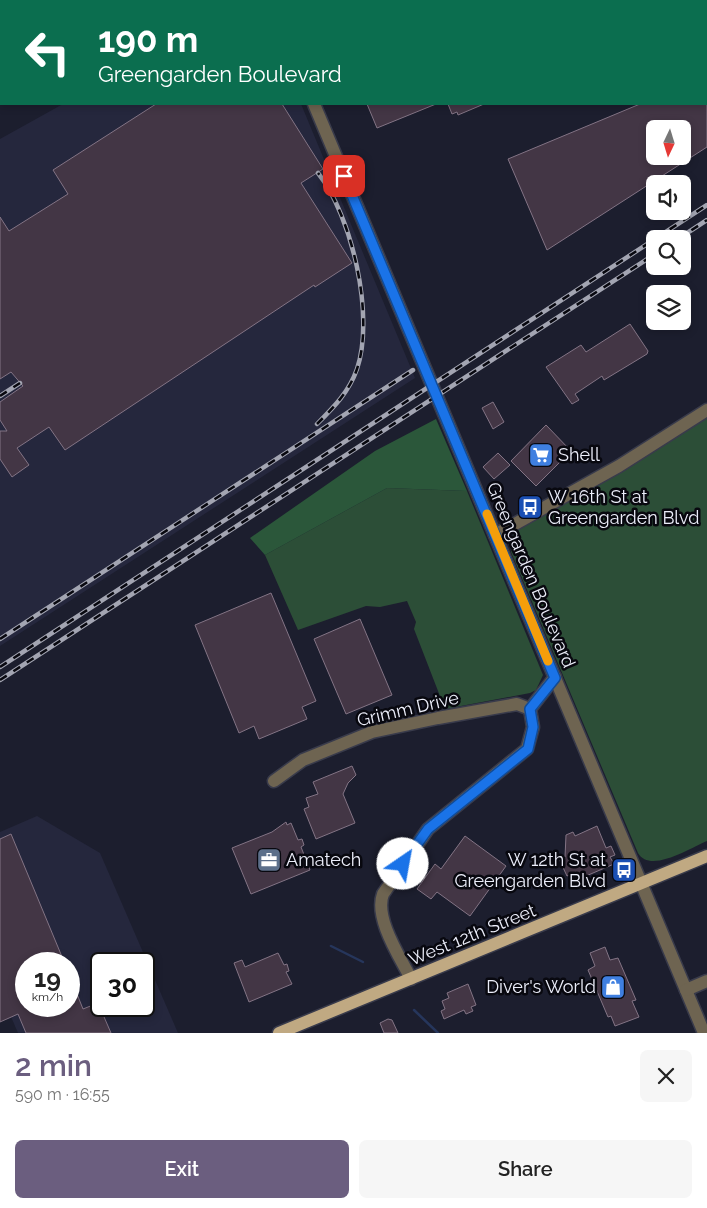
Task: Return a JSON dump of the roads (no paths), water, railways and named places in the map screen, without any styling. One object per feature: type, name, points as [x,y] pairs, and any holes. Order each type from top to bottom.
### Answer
[{"type":"main road","name":"West 12th Street","points":[[278,1033],[707,856]]},
{"type":"street","name":"Greengarden Boulevard","points":[[314,105],[704,1033]]},
{"type":"street","points":[[495,535],[624,463],[707,410]]},
{"type":"street","points":[[410,979],[382,920],[380,906],[383,894],[428,829],[528,749],[533,727],[530,709],[555,678]]},
{"type":"street","name":"Grimm Drive","points":[[274,781],[303,760],[372,732],[517,704],[530,709]]},
{"type":"street","points":[[686,990],[707,981]]},
{"type":"waterway","points":[[331,946],[363,962]]},
{"type":"waterway","points":[[414,1010],[438,1033]]},
{"type":"railway","points":[[317,424],[340,399],[354,377],[362,347],[363,322],[362,295],[350,240],[341,214],[318,173]]},
{"type":"railway","points":[[0,667],[707,205]]},
{"type":"railway","points":[[691,230],[707,220]]},
{"type":"railway","points":[[0,680],[646,260]]},
{"type":"railway","points":[[0,639],[413,370]]},
{"type":"railway","points":[[0,396],[20,383]]},
{"type":"place","name":"Shell","points":[[541,455]]},
{"type":"place","name":"W 16th St at Greengarden Blvd","points":[[530,507]]},
{"type":"place","name":"Amatech","points":[[269,860]]},
{"type":"place","name":"W 12th St at Greengarden Blvd","points":[[624,870]]},
{"type":"place","name":"Diver's World","points":[[613,987]]}]
